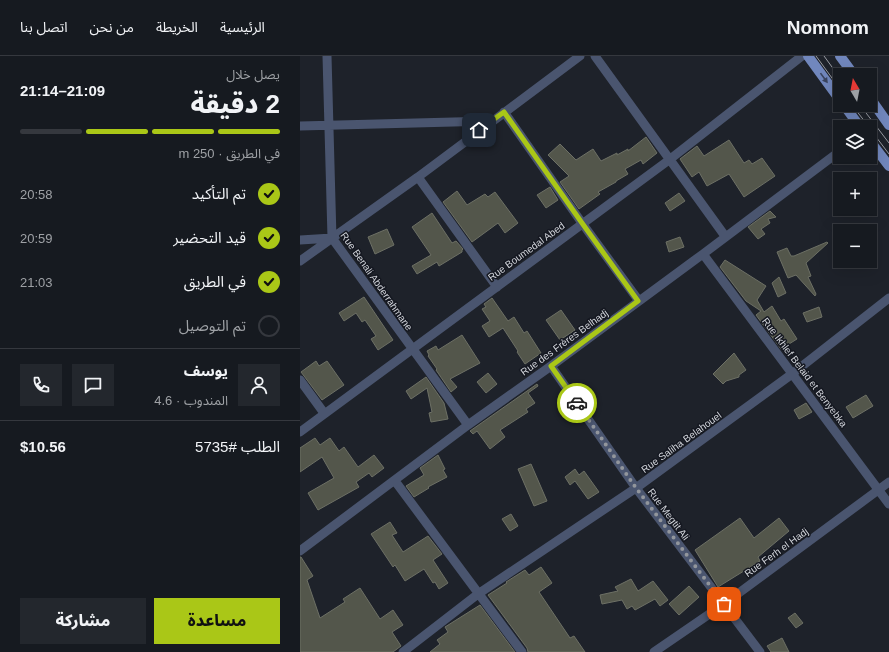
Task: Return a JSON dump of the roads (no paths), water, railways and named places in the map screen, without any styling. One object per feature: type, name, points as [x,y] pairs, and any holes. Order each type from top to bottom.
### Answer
[{"type":"main road","points":[[808,56],[833,90]]},
{"type":"main road","points":[[840,56],[849,68]]},
{"type":"main road","points":[[877,108],[889,126]]},
{"type":"main road","points":[[877,150],[889,166]]},
{"type":"street","name":"Rue Benali Abderrahmane","points":[[327,56],[332,238],[468,425]]},
{"type":"street","points":[[300,261],[418,177],[580,56]]},
{"type":"street","points":[[595,56],[725,236]]},
{"type":"street","name":"Rue Boumedal Abed","points":[[300,432],[669,160],[802,56]]},
{"type":"street","points":[[504,112],[638,301]]},
{"type":"street","points":[[300,126],[492,121]]},
{"type":"street","name":"Rue des Frères Belhadj","points":[[300,551],[468,425],[703,254],[833,155]]},
{"type":"street","points":[[418,177],[497,286]]},
{"type":"street","points":[[300,240],[332,238]]},
{"type":"street","name":"Rue Ikhlef Belaid et Benyebka","points":[[703,254],[889,504]]},
{"type":"street","name":"Rue Saliha Belahouel","points":[[403,652],[478,594],[636,488],[792,374],[889,298]]},
{"type":"street","name":"Rue Megtit Ali","points":[[551,366],[636,488],[760,652]]},
{"type":"street","points":[[300,380],[324,413]]},
{"type":"street","points":[[395,480],[522,652]]},
{"type":"street","name":"Rue Ferh el Hadj","points":[[654,652],[724,604],[889,482]]},
{"type":"tram line","points":[[816,56],[833,79]]},
{"type":"tram line","points":[[824,56],[833,68]]},
{"type":"tram line","points":[[857,112],[864,120]]},
{"type":"tram line","points":[[865,112],[889,143]]},
{"type":"tram line","points":[[877,138],[889,154]]}]
